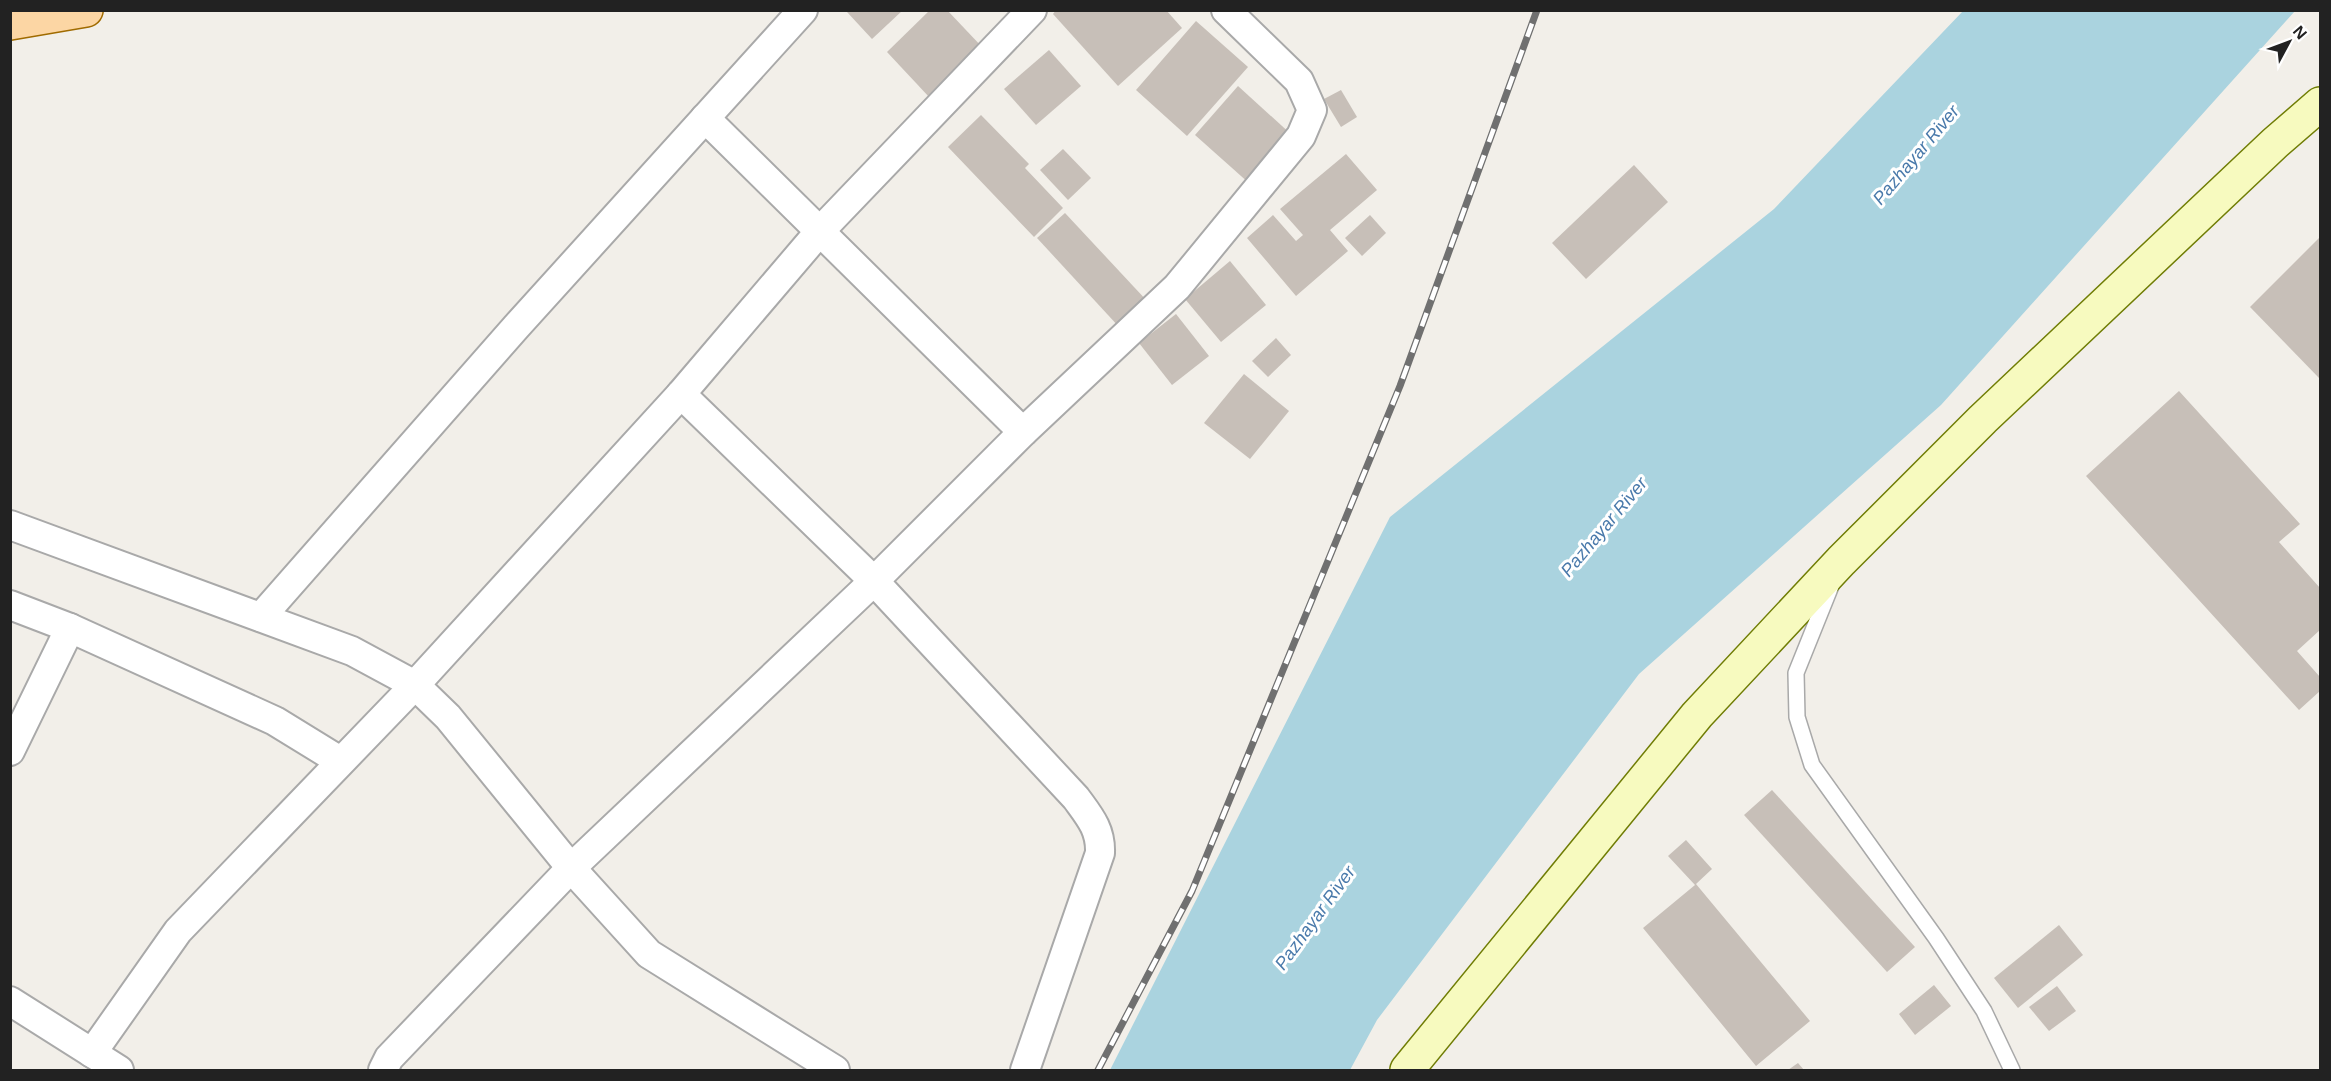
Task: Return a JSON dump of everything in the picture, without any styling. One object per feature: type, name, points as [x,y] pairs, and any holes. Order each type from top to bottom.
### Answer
[{"type":"main road","points":[[10,23],[86,10]]},
{"type":"street","points":[[261,617],[516,327],[803,10]]},
{"type":"street","points":[[10,1001],[106,1064],[178,931],[415,686],[681,394],[820,231],[1032,10]]},
{"type":"street","points":[[383,1071],[389,1058],[571,868],[874,580],[1023,432],[1177,287],[1301,136],[1312,110],[1299,81],[1226,10]]},
{"type":"street","points":[[1407,1071],[1697,715],[1841,561],[1983,419],[2275,143],[2320,104]]},
{"type":"street","points":[[705,118],[1023,432]]},
{"type":"street","points":[[681,394],[874,580],[1076,798],[1096,826],[1101,839],[1100,853],[1025,1071]]},
{"type":"street","points":[[10,525],[352,651],[415,686],[448,717],[571,868],[649,954],[835,1071]]},
{"type":"street","points":[[10,605],[70,628],[275,721],[340,761]]},
{"type":"street","points":[[10,751],[70,628]]},
{"type":"lane","points":[[1841,561],[1796,673],[1797,717],[1812,765],[1984,1011],[2012,1071]]},
{"type":"water","name":"Pazhayar River","points":[[1963,11],[2295,11],[1941,405],[1639,674],[1377,1020],[1350,1070],[1110,1070],[1390,517],[1774,209]]},
{"type":"building","points":[[849,10],[903,10],[872,39],[847,12]]},
{"type":"building","points":[[930,10],[947,10],[983,48],[930,98],[887,52]]},
{"type":"building","points":[[1056,10],[1166,10],[1182,28],[1118,86],[1053,14]]},
{"type":"building","points":[[1196,21],[1248,67],[1187,136],[1136,90]]},
{"type":"building","points":[[1049,50],[1081,86],[1036,125],[1004,89]]},
{"type":"building","points":[[1238,86],[1293,136],[1250,184],[1195,135]]},
{"type":"building","points":[[1341,90],[1357,117],[1341,127],[1324,99]]},
{"type":"building","points":[[981,115],[1029,164],[1025,168],[1063,208],[1034,237],[948,147]]},
{"type":"building","points":[[1063,149],[1091,178],[1068,200],[1040,170]]},
{"type":"building","points":[[1346,154],[1377,190],[1330,230],[1348,251],[1296,296],[1247,238],[1273,215],[1296,241],[1303,235],[1280,209]]},
{"type":"building","points":[[1634,165],[1668,202],[1586,279],[1552,243]]},
{"type":"building","points":[[1065,213],[1148,302],[1120,328],[1037,238]]},
{"type":"building","points":[[1370,215],[1386,233],[1362,256],[1345,238]]},
{"type":"building","points":[[2320,237],[2320,379],[2250,307]]},
{"type":"building","points":[[1230,261],[1266,305],[1221,342],[1185,299]]},
{"type":"building","points":[[1176,314],[1209,356],[1172,385],[1139,343]]},
{"type":"building","points":[[1276,338],[1291,355],[1268,377],[1252,361]]},
{"type":"building","points":[[1244,374],[1289,411],[1250,459],[1204,423]]},
{"type":"building","points":[[2179,391],[2300,524],[2279,542],[2320,588],[2320,630],[2297,651],[2320,677],[2320,691],[2299,710],[2086,476]]},
{"type":"building","points":[[1772,790],[1915,947],[1887,972],[1744,815]]},
{"type":"building","points":[[1686,840],[1712,869],[1696,884],[1810,1021],[1756,1066],[1643,928],[1695,885],[1668,856]]},
{"type":"building","points":[[2059,925],[2083,955],[2018,1008],[1994,978]]},
{"type":"building","points":[[1934,985],[1951,1006],[1915,1035],[1899,1014]]},
{"type":"building","points":[[2057,986],[2076,1011],[2049,1031],[2029,1007]]},
{"type":"building","points":[[1798,1063],[1804,1070],[1788,1070]]},
{"type":"railway","points":[[1098,1070],[1192,891],[1400,386],[1537,10]]}]
